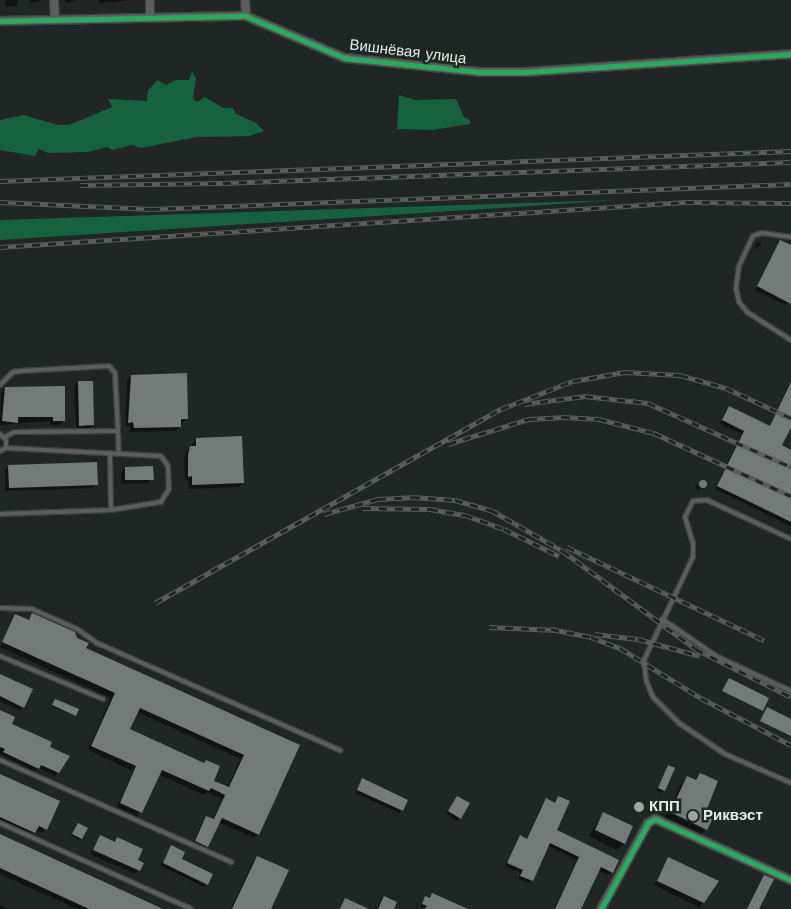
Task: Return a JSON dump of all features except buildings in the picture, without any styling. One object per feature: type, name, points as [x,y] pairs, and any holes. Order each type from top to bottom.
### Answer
[{"type":"street","points":[[54,0],[55,19]]},
{"type":"street","points":[[150,0],[150,17]]},
{"type":"street","points":[[245,0],[246,16]]},
{"type":"street","name":"Вишнёвая улица","points":[[0,21],[246,16],[345,58],[480,72],[526,72],[791,54]]},
{"type":"street","points":[[601,909],[648,823],[660,819],[791,880]]},
{"type":"lane","points":[[791,237],[762,233],[753,236],[739,266],[736,288],[739,302],[747,312],[791,340]]},
{"type":"lane","points":[[0,385],[13,372],[109,366],[115,373],[119,454]]},
{"type":"lane","points":[[5,437],[14,432],[118,431]]},
{"type":"lane","points":[[0,434],[5,437]]},
{"type":"lane","points":[[5,437],[6,448]]},
{"type":"lane","points":[[0,452],[6,448],[165,458],[169,489],[161,502],[111,510],[0,514]]},
{"type":"lane","points":[[110,454],[111,510]]},
{"type":"lane","points":[[791,539],[707,500],[693,501],[686,517],[693,543],[693,557],[644,660],[646,680],[654,697],[701,740],[791,783]]},
{"type":"lane","points":[[0,608],[32,609],[77,629],[97,643],[340,750]]},
{"type":"lane","points":[[662,619],[716,656],[791,691]]},
{"type":"lane","points":[[0,656],[103,699]]},
{"type":"lane","points":[[0,760],[232,862]]},
{"type":"lane","points":[[0,823],[191,909]]},
{"type":"green space","points":[[192,71],[196,79],[193,99],[197,102],[205,97],[223,108],[233,108],[236,114],[256,123],[264,131],[249,136],[197,137],[141,148],[132,145],[112,150],[107,147],[88,152],[48,153],[39,149],[35,156],[0,150],[0,120],[23,115],[58,125],[69,125],[112,107],[108,99],[147,101],[148,90],[158,80],[166,85],[176,80],[189,80]]},
{"type":"green space","points":[[399,95],[415,100],[456,99],[464,117],[470,120],[470,124],[433,130],[397,129]]},
{"type":"green space","points":[[617,200],[484,209],[0,240],[0,220]]},
{"type":"railway","points":[[0,181],[791,151]]},
{"type":"railway","points":[[80,185],[223,183],[791,162]]},
{"type":"railway","points":[[0,202],[152,209],[791,184]]},
{"type":"railway","points":[[0,247],[686,202],[791,203]]},
{"type":"railway","points":[[155,603],[501,409],[573,381],[625,372],[680,375],[726,388],[791,418]]},
{"type":"railway","points":[[524,404],[585,396],[648,403],[791,467]]},
{"type":"railway","points":[[448,444],[529,419],[562,417],[599,419],[654,433],[791,496]]},
{"type":"railway","points":[[324,514],[378,499],[412,497],[455,500],[491,510],[563,551],[696,649],[791,697]]},
{"type":"railway","points":[[363,508],[430,509],[465,515],[504,529],[559,556]]},
{"type":"railway","points":[[567,547],[764,640]]},
{"type":"railway","points":[[489,627],[557,630]]},
{"type":"railway","points":[[551,629],[591,637],[620,648],[701,698],[791,745]]},
{"type":"railway","points":[[595,634],[638,639],[700,656]]},
{"type":"cycle path","points":[[0,21],[246,16],[345,58],[480,72],[526,72],[791,54]]},
{"type":"cycle path","points":[[601,909],[648,823],[655,819],[791,880]]},
{"type":"place","name":"КПП","points":[[639,807]]},
{"type":"place","name":"Риквэст","points":[[693,816]]}]
